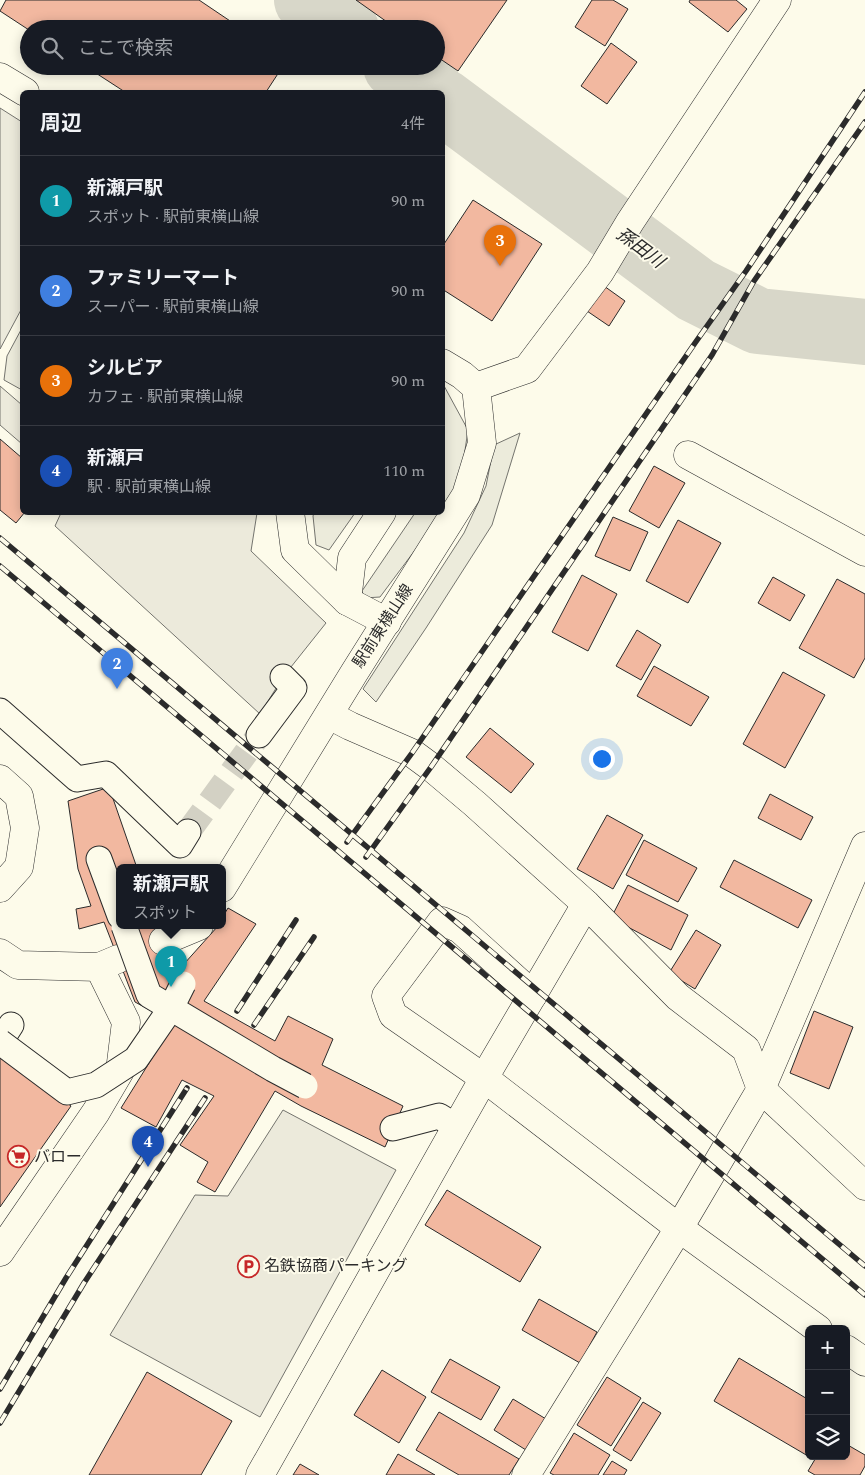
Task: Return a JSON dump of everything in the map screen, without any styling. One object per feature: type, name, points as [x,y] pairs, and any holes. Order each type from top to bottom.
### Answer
[{"type":"street","points":[[445,365],[462,375],[476,387],[527,369],[600,272],[630,222],[777,0]]},
{"type":"street","points":[[0,77],[22,90]]},
{"type":"street","name":"駅前東横山線","points":[[226,882],[354,672],[466,495],[482,444],[476,387]]},
{"type":"street","points":[[688,455],[865,552]]},
{"type":"street","points":[[290,515],[294,550],[347,601],[387,622]]},
{"type":"street","points":[[347,601],[352,558],[380,515]]},
{"type":"street","points":[[260,735],[294,688],[283,677]]},
{"type":"street","points":[[0,711],[80,787],[106,774],[180,845],[188,832]]},
{"type":"street","points":[[329,715],[412,753],[475,804],[586,904],[678,997],[746,1049],[761,1089],[865,1186]]},
{"type":"street","points":[[0,779],[19,796],[25,828],[19,867],[0,888]]},
{"type":"street","points":[[526,1475],[679,1228],[761,1089],[865,846]]},
{"type":"street","points":[[99,859],[116,905]]},
{"type":"street","points":[[260,1475],[484,1078],[586,904]]},
{"type":"street","points":[[533,995],[460,930],[442,921],[386,996],[393,1015],[484,1078],[679,1228],[812,1325]]},
{"type":"street","points":[[125,929],[149,994],[273,1069],[305,1086]]},
{"type":"street","points":[[163,941],[192,929]]},
{"type":"street","points":[[0,953],[18,965],[108,963],[126,1022],[120,1071],[96,1112],[0,1252]]},
{"type":"street","points":[[4,1036],[67,1092],[96,1085],[136,1059],[171,1008],[183,984]]},
{"type":"street","points":[[393,1128],[439,1116],[457,1127]]},
{"type":"street","points":[[850,1352],[865,1362]]},
{"type":"shaded area","points":[[0,108],[20,121],[20,312],[0,349]]},
{"type":"shaded area","points":[[20,332],[20,389],[4,380],[7,356]]},
{"type":"shaded area","points":[[0,386],[20,403],[20,442],[0,425]]},
{"type":"shaded area","points":[[445,388],[468,430],[461,477],[445,505]]},
{"type":"shaded area","points":[[520,433],[492,525],[376,702],[363,689],[464,533],[486,486],[494,445]]},
{"type":"shaded area","points":[[60,515],[257,515],[251,551],[326,623],[283,677],[260,714],[55,526]]},
{"type":"shaded area","points":[[354,515],[329,550],[316,545],[313,516]]},
{"type":"shaded area","points":[[414,515],[439,515],[430,530],[380,597],[364,598],[362,591]]},
{"type":"shaded area","name":"名鉄協商パーキング","points":[[283,1110],[396,1170],[260,1417],[110,1335],[195,1195],[228,1196]]},
{"type":"building","points":[[6,0],[199,0],[229,20],[20,20],[20,24],[0,11]]},
{"type":"building","points":[[356,0],[507,0],[458,71],[445,62],[445,20],[384,20]]},
{"type":"building","points":[[592,0],[613,0],[628,9],[605,46],[575,27]]},
{"type":"building","points":[[690,0],[736,0],[747,9],[728,32],[689,2]]},
{"type":"building","points":[[611,43],[637,62],[607,104],[581,86]]},
{"type":"building","points":[[99,75],[277,75],[267,90],[122,90]]},
{"type":"building","points":[[473,200],[542,244],[492,321],[445,291],[445,242]]},
{"type":"building","points":[[604,286],[625,301],[609,326],[587,311]]},
{"type":"building","points":[[0,439],[20,456],[20,515],[23,515],[16,523],[0,510]]},
{"type":"building","points":[[654,466],[685,483],[659,528],[629,511]]},
{"type":"building","points":[[613,517],[648,532],[630,571],[595,556]]},
{"type":"building","points":[[678,520],[721,543],[688,603],[646,581]]},
{"type":"building","points":[[582,575],[617,594],[588,651],[552,632]]},
{"type":"building","points":[[773,577],[805,595],[790,621],[758,603]]},
{"type":"building","points":[[837,579],[865,594],[865,658],[854,678],[799,648]]},
{"type":"building","points":[[637,630],[661,645],[641,680],[616,666]]},
{"type":"building","points":[[654,666],[709,697],[691,726],[637,696]]},
{"type":"building","points":[[783,672],[825,695],[785,768],[743,744]]},
{"type":"building","points":[[490,728],[534,764],[511,793],[466,757]]},
{"type":"building","points":[[109,787],[136,864],[116,864],[116,929],[158,929],[175,974],[215,929],[226,929],[226,911],[228,908],[256,924],[204,1001],[275,1041],[288,1016],[333,1039],[322,1065],[403,1106],[385,1147],[301,1106],[275,1091],[215,1192],[197,1182],[208,1162],[180,1145],[214,1096],[182,1080],[156,1127],[121,1108],[174,1023],[135,1002],[104,922],[79,929],[76,909],[91,906],[78,869],[68,801]]},
{"type":"building","points":[[770,794],[813,817],[801,840],[758,818]]},
{"type":"building","points":[[607,815],[643,835],[613,889],[577,869]]},
{"type":"building","points":[[644,840],[697,868],[678,902],[626,875]]},
{"type":"building","points":[[734,860],[812,900],[798,928],[720,887]]},
{"type":"building","points":[[628,885],[688,915],[671,950],[611,918]]},
{"type":"building","points":[[696,930],[721,945],[695,989],[669,973]]},
{"type":"building","points":[[814,1011],[853,1027],[829,1089],[790,1073]]},
{"type":"building","name":"バロー","points":[[0,1054],[71,1106],[0,1207]]},
{"type":"building","points":[[447,1190],[541,1247],[520,1282],[425,1225]]},
{"type":"building","points":[[539,1299],[597,1332],[580,1363],[522,1330]]},
{"type":"building","points":[[739,1358],[805,1398],[805,1454],[714,1401]]},
{"type":"building","points":[[450,1359],[500,1387],[481,1420],[431,1392]]},
{"type":"building","points":[[382,1370],[426,1397],[399,1443],[354,1415]]},
{"type":"building","points":[[147,1372],[232,1421],[201,1475],[89,1475]]},
{"type":"building","points":[[607,1377],[641,1398],[611,1446],[577,1425]]},
{"type":"building","points":[[513,1399],[546,1419],[526,1450],[494,1430]]},
{"type":"building","points":[[643,1402],[661,1413],[631,1461],[613,1450]]},
{"type":"building","points":[[439,1412],[519,1459],[509,1475],[459,1475],[416,1450]]},
{"type":"building","points":[[574,1433],[610,1455],[598,1475],[554,1475],[550,1473]]},
{"type":"building","points":[[850,1446],[865,1455],[865,1466],[860,1475],[815,1475],[808,1471],[815,1460],[850,1460]]},
{"type":"building","points":[[398,1454],[435,1475],[386,1475]]},
{"type":"building","points":[[612,1461],[627,1470],[624,1475],[603,1475]]},
{"type":"building","points":[[300,1464],[319,1475],[293,1475]]},
{"type":"waterway","name":"孫田川","points":[[307,0],[334,20]]},
{"type":"waterway","name":"孫田川","points":[[408,75],[428,90]]},
{"type":"waterway","name":"孫田川","points":[[445,103],[696,290],[758,321],[865,332]]},
{"type":"tunnel","points":[[188,832],[259,735]]},
{"type":"railway","points":[[347,842],[412,753],[746,271],[865,92]]},
{"type":"railway","points":[[366,857],[431,767],[712,355],[754,281],[865,122]]},
{"type":"railway","points":[[0,538],[865,1266]]},
{"type":"railway","points":[[0,566],[865,1295]]},
{"type":"railway","points":[[237,1011],[296,920]]},
{"type":"railway","points":[[254,1025],[314,937]]},
{"type":"railway","points":[[0,1389],[66,1278],[187,1088]]},
{"type":"railway","points":[[0,1423],[84,1283],[205,1098]]},
{"type":"place","name":"シルビア","points":[[500,266]]},
{"type":"place","name":"ファミリーマート","points":[[117,689]]},
{"type":"place","name":"新瀬戸駅","points":[[171,987]]},
{"type":"place","name":"バロー","points":[[18,1157]]},
{"type":"place","name":"新瀬戸","points":[[148,1167]]},
{"type":"place","name":"名鉄協商パーキング","points":[[248,1266]]}]
